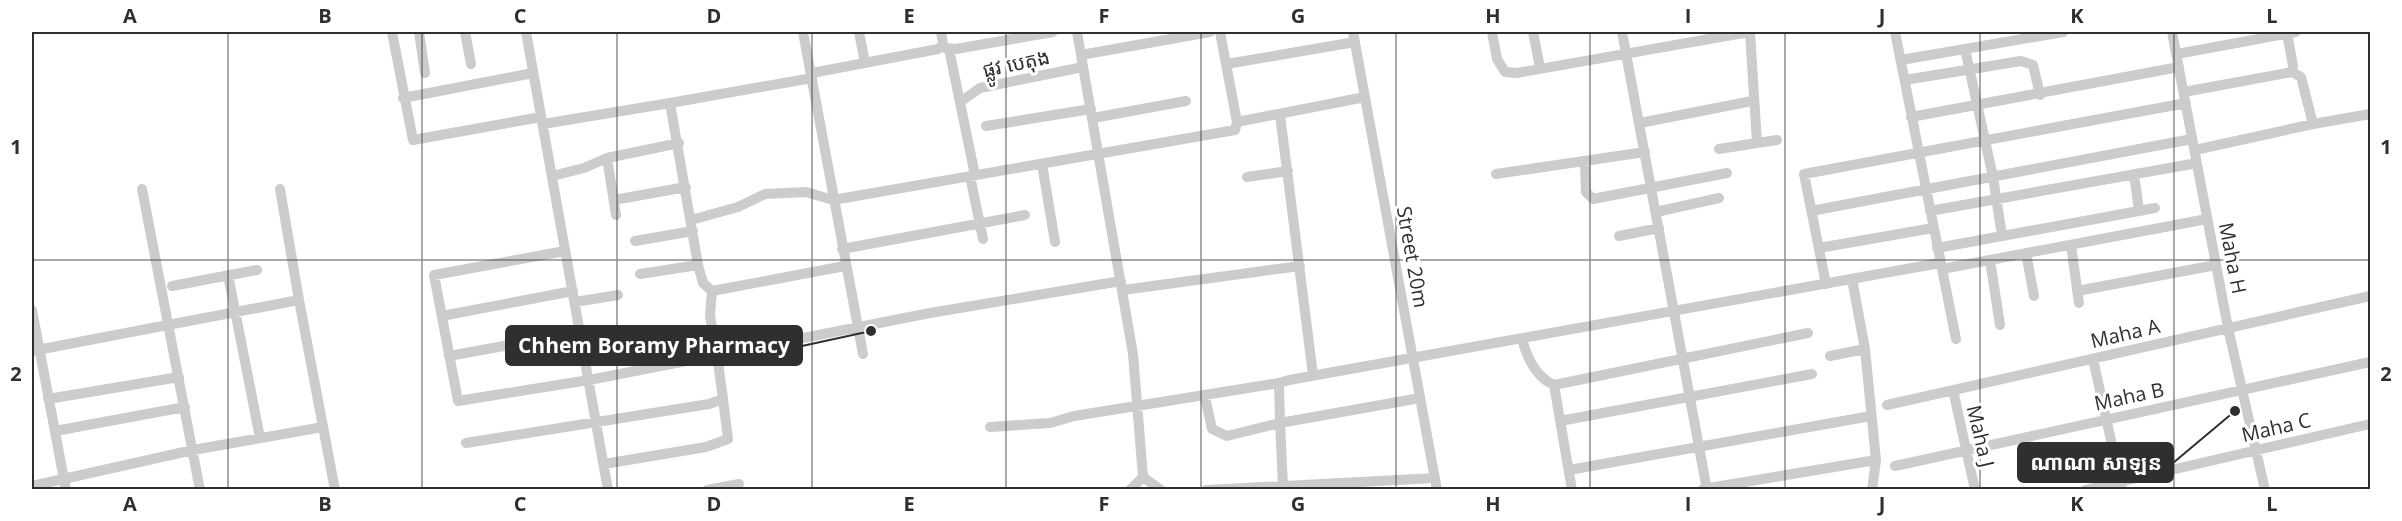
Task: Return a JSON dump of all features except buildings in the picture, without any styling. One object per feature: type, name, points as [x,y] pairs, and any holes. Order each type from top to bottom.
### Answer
[{"type":"street","points":[[392,32],[413,140],[670,103],[945,48],[1053,32]]},
{"type":"street","points":[[419,32],[425,73]]},
{"type":"street","points":[[465,32],[471,64]]},
{"type":"street","points":[[526,32],[608,489]]},
{"type":"street","points":[[803,32],[863,354]]},
{"type":"street","points":[[859,32],[865,63]]},
{"type":"street","points":[[941,32],[960,102],[983,239]]},
{"type":"street","points":[[1077,32],[1122,286],[1139,407],[1143,477]]},
{"type":"street","points":[[1081,56],[1210,32]]},
{"type":"street","points":[[691,220],[738,207],[765,194],[806,192],[833,200],[1235,130],[1238,122],[1220,32]]},
{"type":"street","points":[[1492,32],[1497,58],[1505,72],[1627,55],[1690,41],[1749,32],[1752,101],[1757,143]]},
{"type":"street","points":[[1533,32],[1540,68]]},
{"type":"street","points":[[1622,32],[1700,446],[1706,489],[1876,460]]},
{"type":"street","points":[[1895,32],[1956,339]]},
{"type":"street","points":[[1901,60],[2063,32]]},
{"type":"street","name":"Maha H","points":[[2172,32],[2228,328],[2265,489]]},
{"type":"street","points":[[2177,54],[2291,32],[2292,72]]},
{"type":"street","points":[[1227,64],[1354,37]]},
{"type":"street","name":"Street 20m","points":[[1354,37],[1436,484]]},
{"type":"street","points":[[1965,49],[1993,177],[2002,236]]},
{"type":"street","points":[[1905,81],[1970,67],[2013,61],[2031,62],[2040,94]]},
{"type":"street","name":"ផ្លូវ បេតុង","points":[[960,102],[980,88],[1083,67]]},
{"type":"street","points":[[1911,117],[2179,67]]},
{"type":"street","points":[[2184,92],[2292,72],[2301,77],[2313,123]]},
{"type":"street","points":[[403,98],[533,73]]},
{"type":"street","points":[[1238,122],[1365,97]]},
{"type":"street","points":[[986,126],[1186,101]]},
{"type":"street","points":[[1640,123],[1752,101]]},
{"type":"street","points":[[670,103],[679,143],[698,265],[703,283],[712,291]]},
{"type":"street","points":[[1826,284],[1804,174],[2186,103]]},
{"type":"street","points":[[1811,211],[1993,177],[2370,114]]},
{"type":"street","points":[[1280,115],[1313,375]]},
{"type":"street","points":[[1719,149],[1776,140]]},
{"type":"street","points":[[552,176],[584,168],[607,158],[679,143]]},
{"type":"street","points":[[1496,174],[1645,152]]},
{"type":"street","points":[[607,158],[616,215]]},
{"type":"street","points":[[1585,161],[1585,189],[1589,197],[1598,199],[1651,186],[1726,173]]},
{"type":"street","points":[[1930,212],[2197,163]]},
{"type":"street","points":[[1042,164],[1055,242]]},
{"type":"street","points":[[1247,177],[1288,171]]},
{"type":"street","points":[[2134,174],[2139,211]]},
{"type":"street","points":[[614,200],[686,187]]},
{"type":"street","points":[[142,189],[200,489]]},
{"type":"street","points":[[280,189],[335,489]]},
{"type":"street","points":[[1656,212],[1719,198]]},
{"type":"street","points":[[1937,248],[2155,208]]},
{"type":"street","points":[[842,249],[1025,215]]},
{"type":"street","points":[[990,427],[1050,423],[1074,416],[1206,397],[1313,375],[1852,279],[1990,260],[2207,219]]},
{"type":"street","points":[[1619,236],[1659,228]]},
{"type":"street","points":[[1819,248],[1933,228]]},
{"type":"street","points":[[635,241],[693,231]]},
{"type":"street","points":[[2071,245],[2079,303]]},
{"type":"street","points":[[565,250],[434,275],[458,401],[589,380],[930,313],[1122,286],[1300,266]]},
{"type":"street","points":[[2026,253],[2034,296]]},
{"type":"street","points":[[1990,260],[2000,325]]},
{"type":"street","points":[[640,274],[698,265]]},
{"type":"street","points":[[2077,291],[2216,265]]},
{"type":"street","points":[[712,291],[845,266]]},
{"type":"street","points":[[172,286],[257,270]]},
{"type":"street","points":[[228,275],[260,438]]},
{"type":"street","points":[[1852,279],[1865,349],[1876,460],[1872,489]]},
{"type":"street","points":[[604,464],[706,447],[728,439],[710,316],[712,291]]},
{"type":"street","points":[[442,316],[574,297],[618,295]]},
{"type":"street","name":"Maha A","points":[[1887,405],[2370,296]]},
{"type":"street","points":[[35,351],[299,300]]},
{"type":"street","points":[[32,310],[35,351],[48,399],[65,485]]},
{"type":"street","points":[[449,356],[580,332]]},
{"type":"street","points":[[1522,339],[1537,372],[1545,381],[1554,385],[1808,333]]},
{"type":"street","points":[[1830,356],[1865,349]]},
{"type":"street","points":[[2093,359],[2121,485]]},
{"type":"street","name":"Maha B","points":[[1895,466],[2370,362]]},
{"type":"street","points":[[1560,421],[1812,374]]},
{"type":"street","points":[[48,399],[179,377]]},
{"type":"street","points":[[1279,383],[1283,486]]},
{"type":"street","points":[[1554,385],[1572,489]]},
{"type":"street","name":"Maha J","points":[[1953,390],[1975,489]]},
{"type":"street","points":[[1206,397],[1212,429],[1219,435],[1227,436],[1280,423],[1420,398]]},
{"type":"street","points":[[466,443],[723,399]]},
{"type":"street","points":[[55,431],[185,407]]},
{"type":"street","points":[[1569,470],[1871,416]]},
{"type":"street","name":"Maha C","points":[[2085,489],[2121,485],[2256,450],[2370,424]]},
{"type":"street","points":[[32,486],[65,485],[193,450],[322,427]]},
{"type":"street","points":[[1130,489],[1143,477]]},
{"type":"street","points":[[1143,477],[1161,489]]},
{"type":"street","points":[[706,489],[739,483]]},
{"type":"street","points":[[1206,489],[1436,484]]},
{"type":"place","name":"Chhem Boramy Pharmacy","points":[[871,331]]},
{"type":"place","name":"ណាណា សាឡន","points":[[2235,411]]}]
